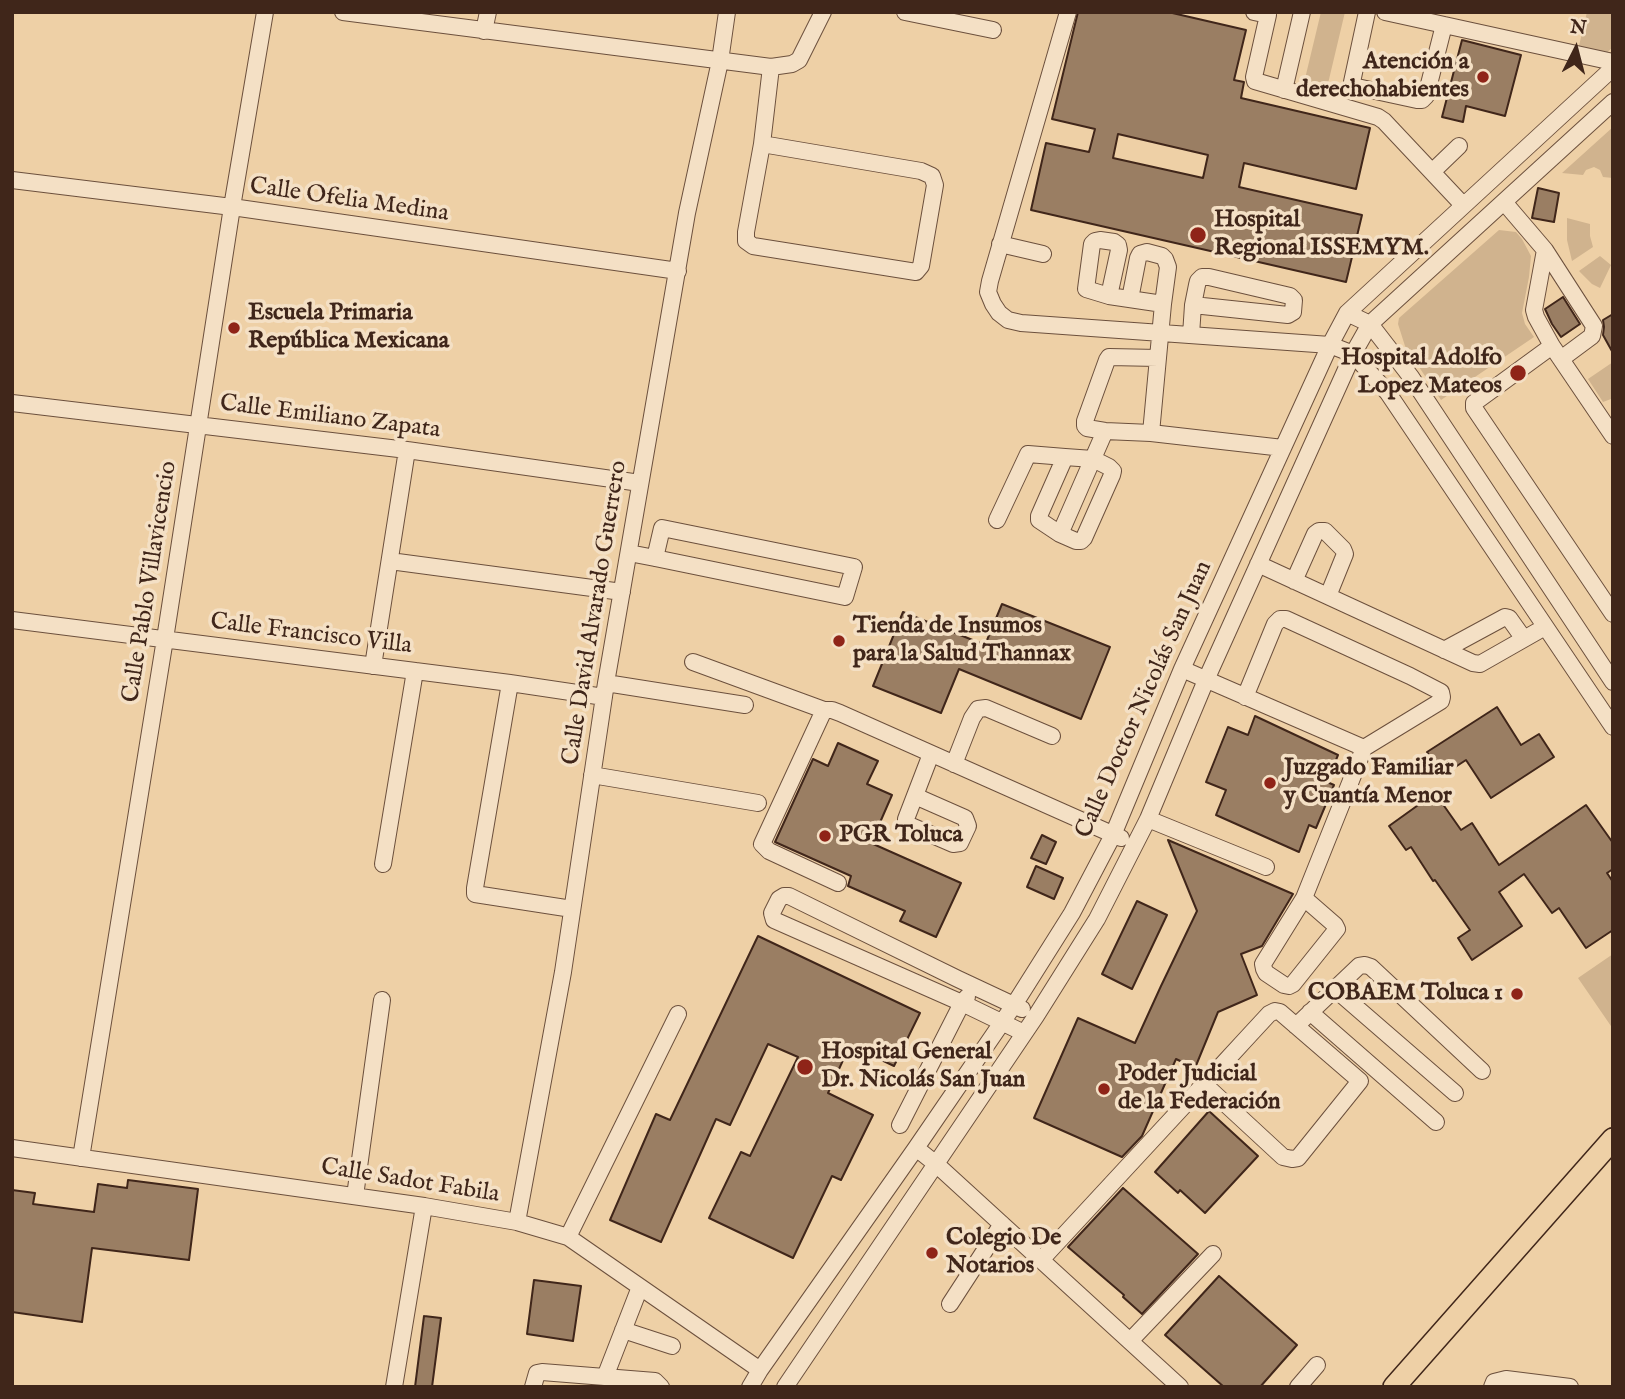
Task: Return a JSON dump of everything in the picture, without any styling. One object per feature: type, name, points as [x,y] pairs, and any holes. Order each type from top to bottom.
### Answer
[{"type":"main road","points":[[1394,1387],[1612,1142]]},
{"type":"street","name":"Calle Pablo Villavicencio","points":[[81,1158],[265,12]]},
{"type":"street","points":[[343,12],[771,66],[792,64],[799,60],[823,12]]},
{"type":"street","points":[[484,31],[488,12]]},
{"type":"street","name":"Calle David Alvarado Guerrero","points":[[517,1222],[563,972],[605,690],[640,483],[687,213],[720,61],[727,12]]},
{"type":"street","points":[[905,12],[993,30]]},
{"type":"street","points":[[1068,12],[988,292],[999,313],[1008,320],[1037,325],[1330,345],[1353,354],[1388,393],[1613,727]]},
{"type":"street","points":[[1284,90],[1302,12]]},
{"type":"street","points":[[1367,12],[1353,85],[1417,100],[1426,96],[1444,25]]},
{"type":"street","points":[[1385,12],[1613,65]]},
{"type":"street","points":[[1261,14],[1255,81],[1378,117],[1463,205]]},
{"type":"street","name":"Calle Doctor Nicolás San Juan","points":[[750,1387],[1003,1022],[1072,913],[1113,835],[1182,669],[1347,313],[1613,65]]},
{"type":"street","points":[[762,144],[921,170],[932,176],[935,186],[921,265],[916,272],[753,246],[746,241],[762,144],[771,66]]},
{"type":"street","name":"Calle Doctor Nicolás San Juan","points":[[785,1387],[1037,1016],[1097,919],[1148,819],[1206,680],[1353,354],[1370,324],[1613,102]]},
{"type":"street","points":[[1432,172],[1459,146]]},
{"type":"street","name":"Calle Ofelia Medina","points":[[12,180],[232,207],[678,271]]},
{"type":"street","points":[[1504,202],[1545,250],[1594,326],[1592,336],[1556,352],[1474,403],[1474,408],[1608,596],[1613,614]]},
{"type":"street","points":[[1000,244],[1043,254]]},
{"type":"street","points":[[1545,250],[1526,311],[1613,436]]},
{"type":"street","points":[[1130,299],[1140,254],[1147,252],[1162,256],[1168,264],[1151,433]]},
{"type":"street","points":[[1191,335],[1193,305],[1196,285],[1202,277],[1290,296],[1294,300],[1293,312],[1288,315],[1193,305]]},
{"type":"street","points":[[1109,296],[1163,304]]},
{"type":"street","points":[[1347,313],[1370,324],[1411,377],[1613,682]]},
{"type":"street","points":[[1158,358],[1110,357],[1085,426],[1105,431],[1151,433],[1283,448]]},
{"type":"street","name":"Calle Emiliano Zapata","points":[[12,403],[407,450],[640,483]]},
{"type":"street","points":[[1060,534],[1105,431]]},
{"type":"street","points":[[373,666],[407,450]]},
{"type":"street","points":[[997,520],[1028,454],[1093,459],[1113,471],[1081,541],[1060,534],[1039,520],[1065,457]]},
{"type":"street","points":[[629,553],[845,597],[853,566],[662,528],[655,558]]},
{"type":"street","points":[[1294,581],[1315,534],[1325,531],[1345,554],[1328,596]]},
{"type":"street","points":[[390,561],[622,592]]},
{"type":"street","points":[[1258,565],[1474,663],[1480,664],[1545,628]]},
{"type":"street","points":[[1444,650],[1505,617],[1509,618],[1524,639]]},
{"type":"street","points":[[1245,697],[1275,624],[1286,619],[1378,660],[1441,692],[1443,697],[1441,701],[1364,748],[1304,898],[1264,964],[1266,973],[1284,985],[1293,985],[1337,929],[1304,898]]},
{"type":"street","name":"Calle Francisco Villa","points":[[12,620],[510,683],[745,705]]},
{"type":"street","points":[[693,662],[824,710],[832,709],[1136,843]]},
{"type":"street","points":[[1182,669],[1364,748]]},
{"type":"street","points":[[383,864],[415,671]]},
{"type":"street","points":[[510,683],[475,894],[572,909]]},
{"type":"street","points":[[954,764],[978,709],[986,708],[1052,736]]},
{"type":"street","points":[[824,710],[762,844],[769,851],[838,883]]},
{"type":"street","points":[[915,796],[931,754]]},
{"type":"street","points":[[592,775],[758,803]]},
{"type":"street","points":[[1148,819],[1266,867]]},
{"type":"street","points":[[1024,1033],[774,920],[772,913],[779,899],[789,897],[1037,1016]]},
{"type":"street","points":[[1296,1026],[1359,966],[1365,965],[1371,967],[1482,1071]]},
{"type":"street","points":[[927,988],[936,968]]},
{"type":"street","points":[[900,1125],[962,1003],[975,987]]},
{"type":"street","points":[[1335,989],[1455,1093]]},
{"type":"street","points":[[355,1196],[382,1000]]},
{"type":"street","points":[[1041,1261],[1269,1014],[1280,1012],[1360,1081],[1298,1158],[1292,1159],[1283,1157],[1205,1084]]},
{"type":"street","points":[[1310,1013],[1436,1122]]},
{"type":"street","points":[[568,1237],[678,1014]]},
{"type":"street","points":[[919,1088],[948,1102]]},
{"type":"street","name":"Calle Sadot Fabila","points":[[12,1148],[424,1206],[517,1222],[568,1237],[760,1370]]},
{"type":"street","points":[[916,1148],[1180,1387]]},
{"type":"street","points":[[394,1387],[424,1206]]},
{"type":"street","points":[[950,1304],[1002,1224]]},
{"type":"street","points":[[1130,1341],[1213,1254]]},
{"type":"street","points":[[605,1377],[639,1287]]},
{"type":"street","points":[[623,1330],[672,1346]]},
{"type":"street","points":[[1298,1387],[1317,1365]]},
{"type":"street","points":[[533,1387],[537,1373],[655,1381],[661,1387]]},
{"type":"street","points":[[1492,1387],[1494,1382],[1506,1379],[1570,1387]]},
{"type":"shaded area","points":[[1321,12],[1345,12],[1326,92],[1303,87]]},
{"type":"shaded area","points":[[1587,12],[1613,12],[1613,47],[1603,56],[1578,50]]},
{"type":"shaded area","points":[[1613,127],[1613,178],[1603,177],[1600,170],[1594,167],[1586,170],[1583,175],[1562,173]]},
{"type":"shaded area","points":[[1567,218],[1590,224],[1593,247],[1572,261],[1567,240]]},
{"type":"shaded area","points":[[1499,230],[1516,232],[1531,256],[1522,313],[1525,324],[1534,337],[1441,400],[1405,346],[1398,324],[1399,318]]},
{"type":"shaded area","points":[[1600,256],[1611,265],[1600,288],[1579,271]]},
{"type":"shaded area","points":[[1613,362],[1613,401],[1611,399],[1603,402],[1588,379]]},
{"type":"shaded area","points":[[1613,954],[1613,1029],[1578,978]]},
{"type":"building","points":[[1078,12],[1168,12],[1246,30],[1234,80],[1244,82],[1241,98],[1370,128],[1356,189],[1244,163],[1239,187],[1362,215],[1346,282],[1031,210],[1046,143],[1089,152],[1095,129],[1052,119]],"holes":[[[1118,134],[1208,155],[1203,178],[1113,158]]]},
{"type":"building","name":"Atención a derechohabientes","points":[[1462,40],[1521,55],[1505,116],[1466,106],[1463,122],[1442,117]]},
{"type":"building","points":[[1538,188],[1559,193],[1554,222],[1532,218]]},
{"type":"building","points":[[1563,297],[1580,324],[1561,337],[1545,309]]},
{"type":"building","points":[[1613,314],[1613,353],[1603,335],[1603,320]]},
{"type":"building","points":[[1002,604],[1110,647],[1081,719],[959,669],[941,713],[873,686],[903,612],[985,645]]},
{"type":"building","points":[[1497,707],[1521,745],[1539,734],[1554,757],[1491,798],[1466,760],[1443,775],[1427,752]]},
{"type":"building","name":"Juzgado Familiar y Cuantía Menor","points":[[1255,716],[1338,755],[1327,782],[1334,785],[1316,828],[1309,825],[1299,852],[1216,815],[1226,790],[1206,782],[1228,727],[1248,735]]},
{"type":"building","name":"PGR Toluca","points":[[838,743],[878,761],[867,784],[892,795],[871,843],[961,883],[936,937],[900,921],[905,911],[848,886],[851,876],[775,842],[813,759],[828,766]]},
{"type":"building","points":[[1435,793],[1461,830],[1472,823],[1499,865],[1586,805],[1613,843],[1613,869],[1607,873],[1613,882],[1613,930],[1586,948],[1559,908],[1552,913],[1524,874],[1499,892],[1522,926],[1472,960],[1458,938],[1470,930],[1411,847],[1406,850],[1389,826]]},
{"type":"building","points":[[1042,835],[1056,842],[1046,864],[1031,858]]},
{"type":"building","points":[[1168,840],[1293,894],[1262,946],[1241,954],[1257,995],[1218,1012],[1195,1068],[1176,1059],[1142,1136],[1122,1157],[1034,1118],[1078,1018],[1135,1043],[1197,911]]},
{"type":"building","points":[[1036,866],[1063,878],[1054,899],[1027,887]]},
{"type":"building","name":"Poder Judicial de la Federación","points":[[1137,901],[1167,915],[1132,989],[1102,974]]},
{"type":"building","points":[[758,936],[920,1013],[894,1066],[850,1045],[828,1093],[873,1115],[841,1180],[832,1176],[793,1258],[709,1218],[741,1152],[750,1156],[798,1057],[768,1044],[730,1125],[716,1119],[661,1242],[610,1220],[656,1114],[670,1120]]},
{"type":"building","points":[[1209,1111],[1258,1156],[1205,1213],[1155,1172]]},
{"type":"building","points":[[128,1180],[198,1189],[189,1260],[92,1248],[82,1322],[12,1312],[12,1190],[35,1193],[33,1204],[94,1212],[98,1184],[127,1188]]},
{"type":"building","points":[[1123,1188],[1198,1254],[1142,1314],[1068,1247]]},
{"type":"building","points":[[1219,1276],[1297,1345],[1260,1387],[1224,1387],[1165,1335]]},
{"type":"building","points":[[534,1280],[581,1286],[573,1341],[527,1334]]},
{"type":"building","points":[[424,1316],[441,1318],[432,1387],[415,1387]]},
{"type":"place","name":"Atención a derechohabientes","points":[[1483,77]]},
{"type":"place","name":"Hospital Regional ISSEMYM.","points":[[1198,235]]},
{"type":"place","name":"Escuela Primaria República Mexicana","points":[[234,328]]},
{"type":"place","name":"Hospital Adolfo Lopez Mateos","points":[[1518,373]]},
{"type":"place","name":"Tienda de Insumos para la Salud Thannax","points":[[839,641]]},
{"type":"place","name":"Juzgado Familiar y Cuantía Menor","points":[[1270,783]]},
{"type":"place","name":"PGR Toluca","points":[[825,836]]},
{"type":"place","name":"COBAEM Toluca 1","points":[[1517,994]]},
{"type":"place","name":"Hospital General Dr. Nicolás San Juan","points":[[805,1067]]},
{"type":"place","name":"Poder Judicial de la Federación","points":[[1104,1089]]},
{"type":"place","name":"Colegio De Notarios","points":[[932,1253]]}]
